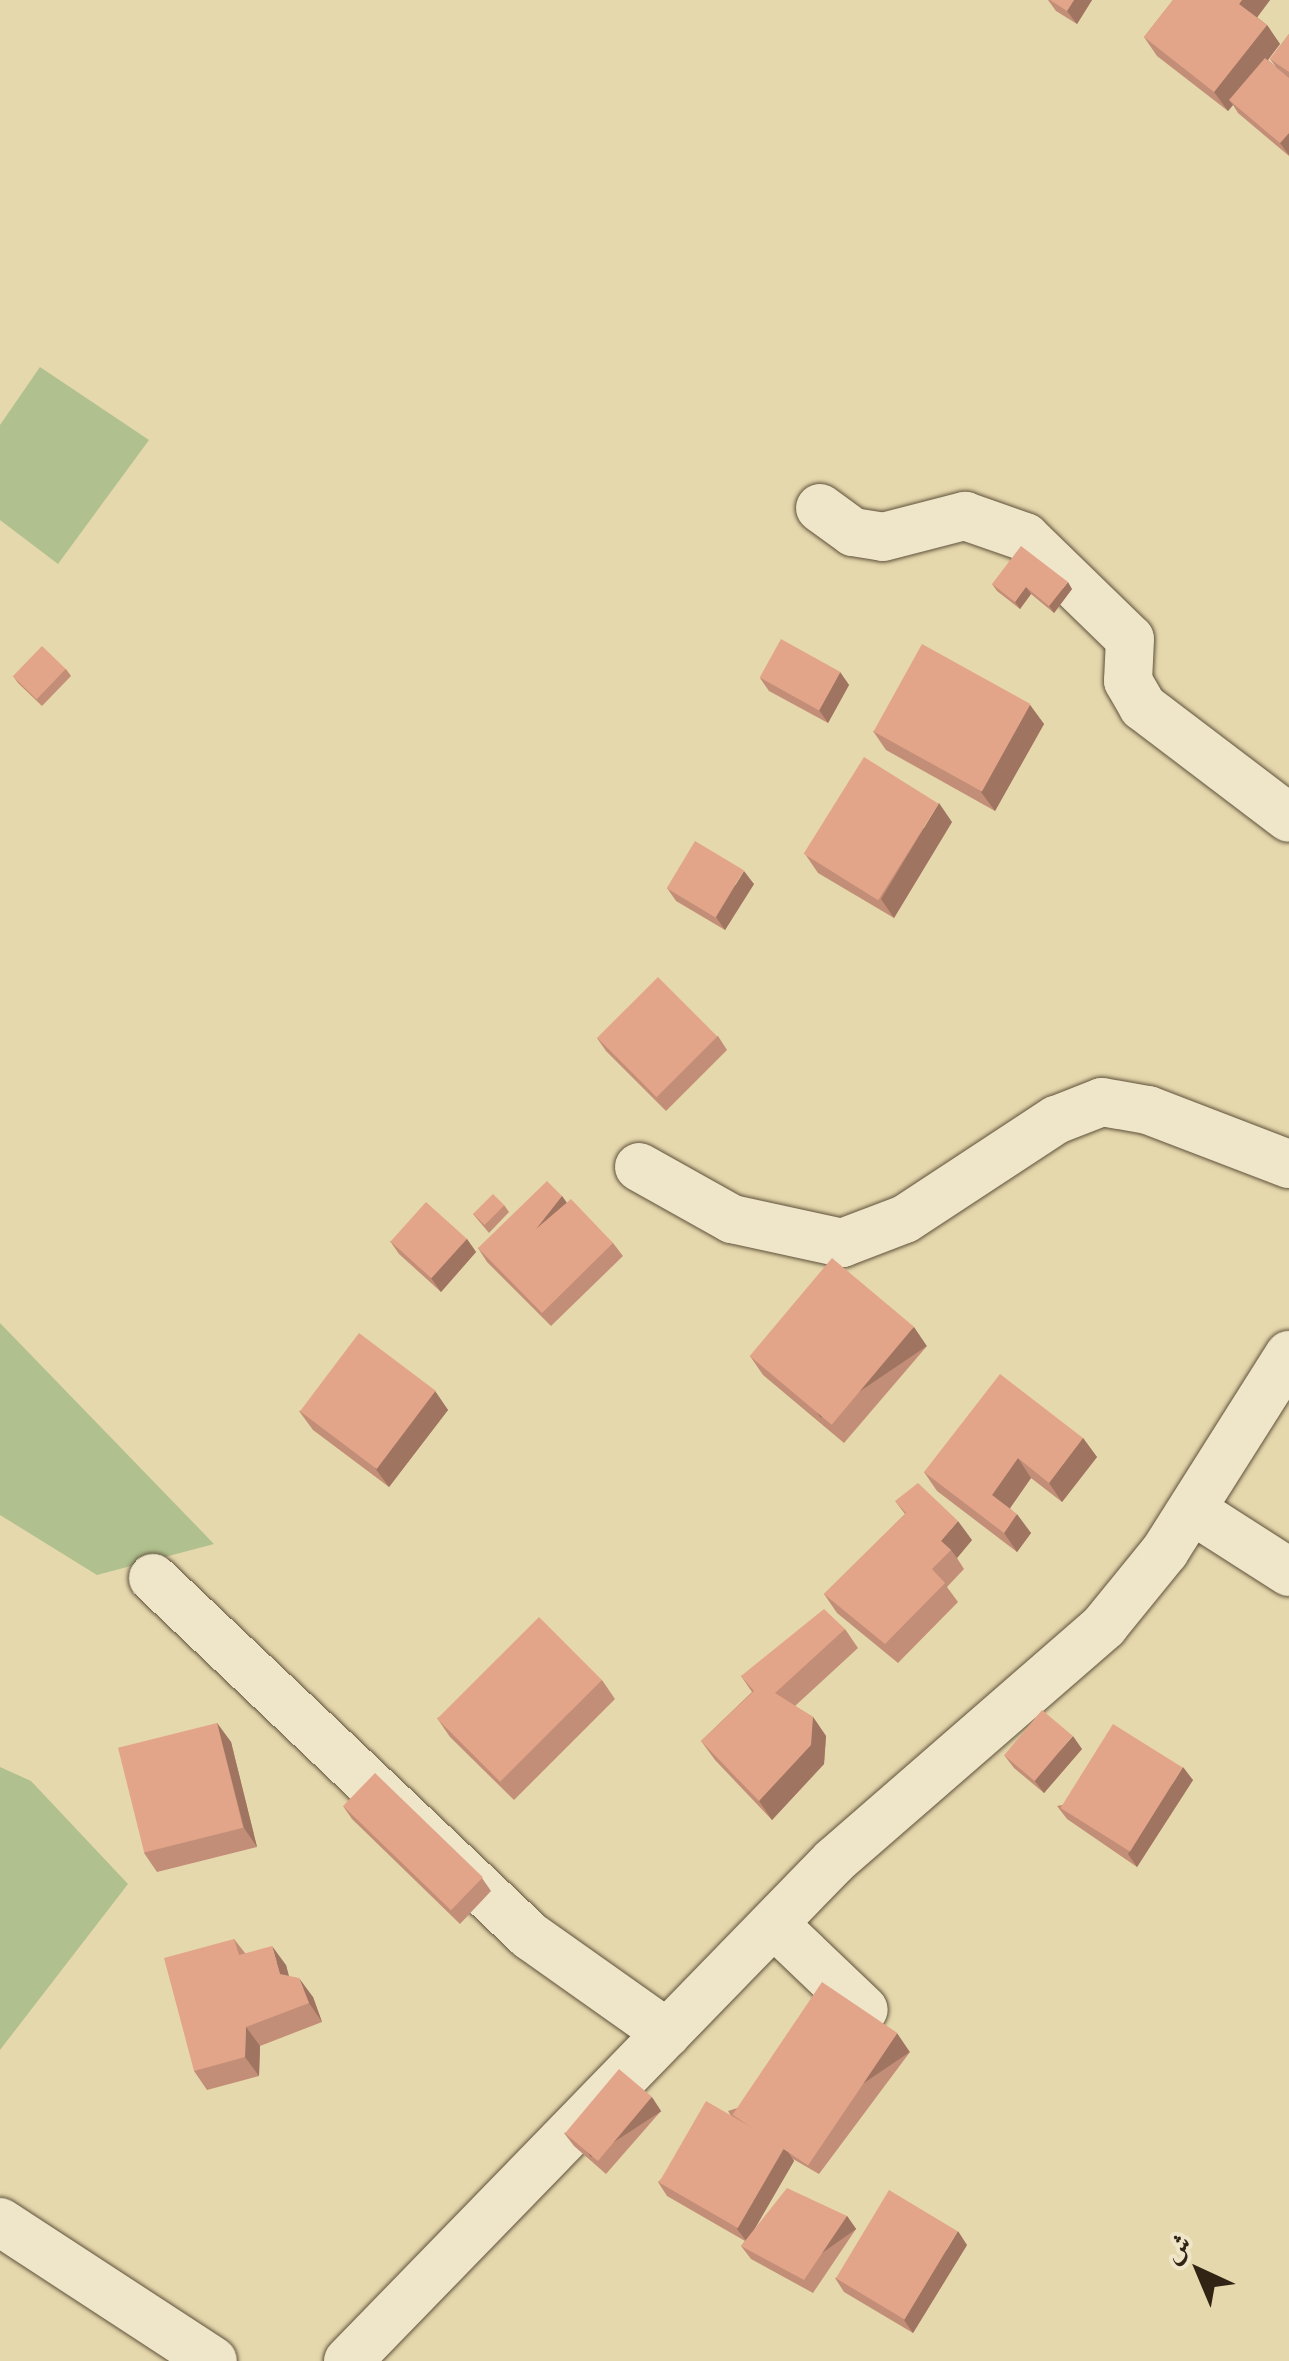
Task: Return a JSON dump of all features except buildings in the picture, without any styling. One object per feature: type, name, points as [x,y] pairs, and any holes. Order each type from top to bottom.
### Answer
[{"type":"street","points":[[820,508],[853,532],[883,537],[965,516],[1025,537],[1130,639],[1128,681],[1143,706],[1289,818]]},
{"type":"street","points":[[639,1167],[732,1220],[842,1243],[905,1220],[1056,1120],[1102,1102],[1148,1110],[1289,1164]]},
{"type":"street","points":[[348,2361],[897,1802],[1104,1626],[1192,1510],[1289,1355]]},
{"type":"street","points":[[1192,1510],[1289,1572]]},
{"type":"street","points":[[154,1578],[530,1936],[667,2033]]},
{"type":"street","points":[[774,1924],[864,2010]]},
{"type":"street","points":[[0,2222],[212,2361]]},
{"type":"green space","points":[[40,367],[149,440],[58,564],[0,520],[0,425]]},
{"type":"green space","points":[[0,1323],[214,1544],[97,1575],[0,1515]]},
{"type":"green space","points":[[0,1767],[31,1781],[128,1884],[0,2050]]}]
